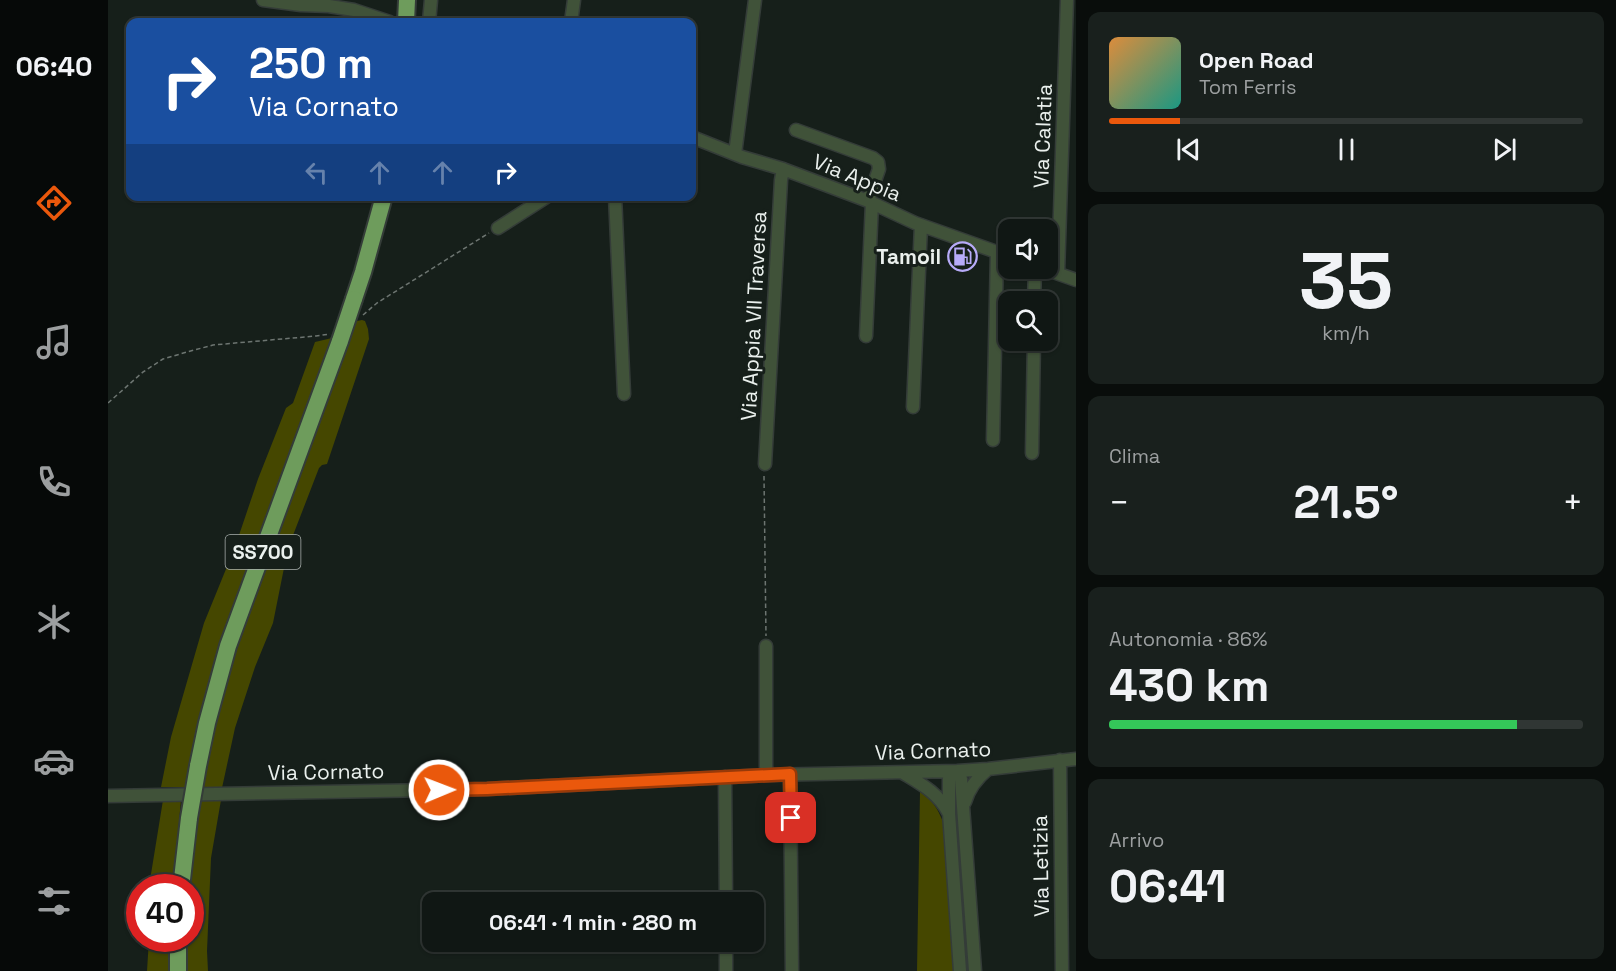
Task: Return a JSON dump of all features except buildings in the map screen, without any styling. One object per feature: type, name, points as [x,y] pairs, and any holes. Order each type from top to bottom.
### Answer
[{"type":"highway","points":[[406,18],[407,1]]},
{"type":"highway","name":"SS700","points":[[183,874],[198,766],[228,646],[335,337],[354,299],[383,201]]},
{"type":"highway","points":[[178,952],[178,971]]},
{"type":"street","points":[[263,0],[301,5],[327,3],[378,18]]},
{"type":"street","points":[[429,18],[431,0]]},
{"type":"street","points":[[572,18],[574,0]]},
{"type":"street","points":[[735,154],[755,0]]},
{"type":"street","name":"Via Calatia","points":[[1058,273],[1067,0]]},
{"type":"street","points":[[796,130],[873,158],[878,162],[879,169],[870,202],[866,336]]},
{"type":"street","name":"Via Appia","points":[[696,139],[870,202],[921,225],[998,253]]},
{"type":"street","name":"Via Appia VII Traversa","points":[[765,464],[783,170]]},
{"type":"street","points":[[498,228],[540,201]]},
{"type":"street","points":[[615,201],[624,394]]},
{"type":"street","points":[[913,407],[921,225]]},
{"type":"street","points":[[1058,273],[1076,280]]},
{"type":"street","points":[[993,440],[1001,279]]},
{"type":"street","points":[[1032,453],[1034,351]]},
{"type":"street","points":[[766,646],[765,766],[767,775]]},
{"type":"street","name":"Via Cornato","points":[[108,796],[487,789],[790,774],[988,770],[1076,759]]},
{"type":"street","name":"Via Letizia","points":[[1060,760],[1062,971]]},
{"type":"street","points":[[963,809],[970,788],[988,770]]},
{"type":"street","points":[[960,971],[949,813],[949,778],[954,771],[961,778],[975,971]]},
{"type":"street","points":[[903,773],[934,794],[949,813]]},
{"type":"street","points":[[790,774],[792,971]]},
{"type":"street","points":[[725,777],[726,892]]},
{"type":"street","points":[[726,952],[726,971]]},
{"type":"path","points":[[356,319],[377,303],[498,228]]},
{"type":"path","points":[[108,403],[143,372],[163,359],[187,352],[213,345],[315,336],[335,337]]},
{"type":"path","points":[[765,464],[763,479],[766,646]]},
{"type":"shaded area","points":[[362,320],[365,321],[368,329],[369,339],[327,464],[319,468],[285,556],[273,623],[255,667],[235,728],[222,788],[202,788],[212,735],[236,652],[353,325]]},
{"type":"shaded area","points":[[332,338],[277,492],[186,787],[161,787],[171,737],[204,623],[235,547],[258,479],[286,408],[293,403],[315,342]]},
{"type":"shaded area","points":[[920,791],[934,805],[943,822],[954,971],[917,971]]},
{"type":"shaded area","points":[[200,799],[221,800],[211,858],[208,971],[187,971],[187,952],[204,952],[204,874],[190,874]]},
{"type":"shaded area","points":[[163,800],[181,800],[174,874],[151,874]]},
{"type":"shaded area","points":[[148,952],[172,952],[172,971],[147,971]]},
{"type":"place","name":"Tamoil","points":[[962,257]]},
{"type":"route","points":[[439,790],[790,774],[791,818]]}]
